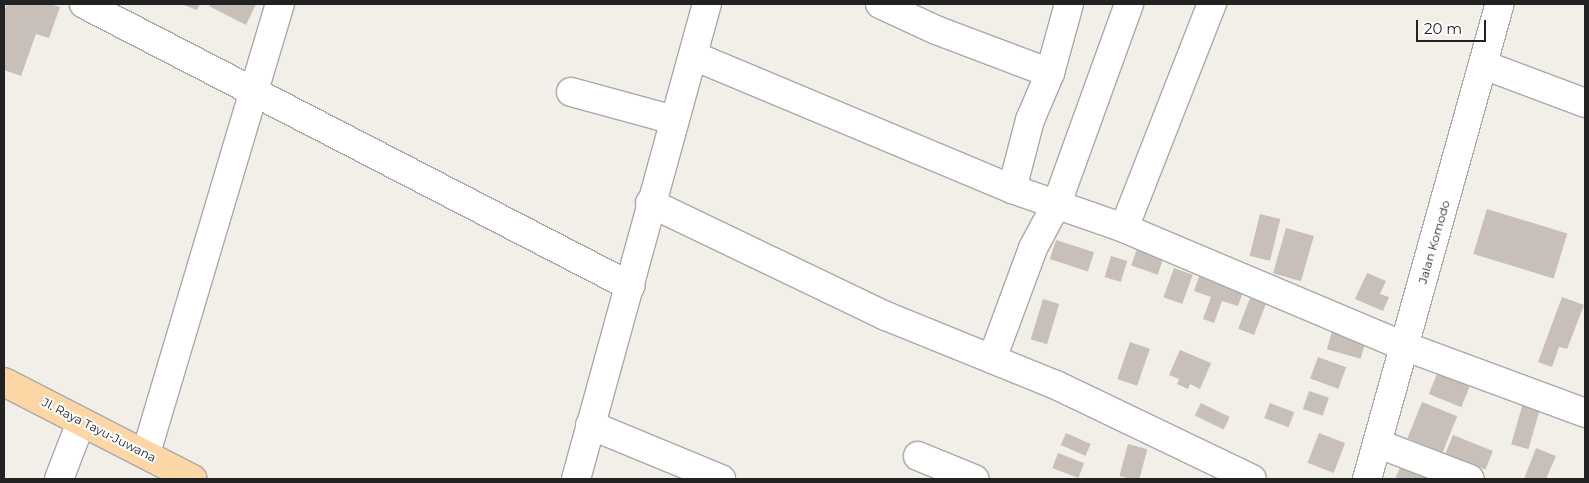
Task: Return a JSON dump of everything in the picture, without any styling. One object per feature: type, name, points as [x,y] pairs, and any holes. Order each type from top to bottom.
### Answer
[{"type":"main road","name":"Jl. Raya Tayu-Juwana","points":[[4,382],[146,453],[183,477]]},
{"type":"street","points":[[84,4],[254,89],[630,286]]},
{"type":"street","points":[[146,453],[280,4]]},
{"type":"street","points":[[576,479],[630,286],[650,203],[694,56],[707,4]]},
{"type":"street","points":[[880,4],[936,30],[1050,73]]},
{"type":"street","points":[[1012,189],[1030,120],[1050,73],[1069,4]]},
{"type":"street","points":[[992,359],[1033,248],[1057,203],[1128,4]]},
{"type":"street","points":[[1124,228],[1212,4]]},
{"type":"street","name":"Jalan Komodo","points":[[1367,479],[1500,4]]},
{"type":"street","points":[[694,56],[1012,189],[1057,203],[1124,228],[1404,346],[1585,413]]},
{"type":"street","points":[[1484,65],[1585,103]]},
{"type":"street","points":[[570,92],[674,120]]},
{"type":"street","points":[[650,203],[886,316],[1056,385],[1252,479]]},
{"type":"street","points":[[59,479],[81,422]]},
{"type":"street","points":[[590,425],[721,479]]},
{"type":"street","points":[[1378,444],[1470,479]]},
{"type":"street","points":[[918,456],[974,479]]},
{"type":"building","points":[[7,4],[50,4],[60,7],[49,38],[36,34],[21,76],[4,70],[4,12]]},
{"type":"building","points":[[181,4],[200,4],[197,10]]},
{"type":"building","points":[[210,4],[256,4],[246,25],[209,6]]},
{"type":"building","points":[[1487,209],[1567,234],[1554,279],[1473,254]]},
{"type":"building","points":[[1260,214],[1280,219],[1270,261],[1250,256]]},
{"type":"building","points":[[1286,228],[1314,236],[1301,281],[1273,273]]},
{"type":"building","points":[[1056,240],[1094,252],[1088,271],[1050,259]]},
{"type":"building","points":[[1140,240],[1166,249],[1158,275],[1131,266]]},
{"type":"building","points":[[1111,256],[1127,261],[1121,282],[1105,277]]},
{"type":"building","points":[[1174,268],[1193,275],[1182,304],[1163,297]]},
{"type":"building","points":[[1202,268],[1246,284],[1238,306],[1222,301],[1214,323],[1203,319],[1211,297],[1194,291]]},
{"type":"building","points":[[1367,273],[1386,281],[1380,294],[1389,297],[1383,311],[1355,299]]},
{"type":"building","points":[[1562,297],[1584,305],[1567,349],[1559,347],[1552,367],[1538,362]]},
{"type":"building","points":[[1250,298],[1266,304],[1254,335],[1238,329]]},
{"type":"building","points":[[1043,299],[1059,304],[1047,344],[1031,339]]},
{"type":"building","points":[[1333,328],[1367,338],[1361,359],[1327,349]]},
{"type":"building","points":[[1130,342],[1150,349],[1137,386],[1117,379]]},
{"type":"building","points":[[1180,350],[1211,363],[1200,389],[1190,384],[1188,389],[1177,384],[1179,379],[1169,375]]},
{"type":"building","points":[[1318,357],[1346,367],[1338,389],[1310,379]]},
{"type":"building","points":[[1439,369],[1471,382],[1461,407],[1429,394]]},
{"type":"building","points":[[1309,391],[1329,398],[1323,416],[1303,409]]},
{"type":"building","points":[[1422,402],[1457,416],[1443,452],[1407,438]]},
{"type":"building","points":[[1201,403],[1230,417],[1224,430],[1195,416]]},
{"type":"building","points":[[1270,403],[1294,412],[1289,427],[1264,418]]},
{"type":"building","points":[[1523,403],[1540,408],[1528,449],[1511,444]]},
{"type":"building","points":[[1066,433],[1091,444],[1085,456],[1061,445]]},
{"type":"building","points":[[1319,433],[1345,443],[1334,473],[1308,463]]},
{"type":"building","points":[[1453,435],[1493,451],[1485,470],[1446,454]]},
{"type":"building","points":[[1128,444],[1147,449],[1139,479],[1119,476]]},
{"type":"building","points":[[1536,448],[1556,456],[1546,479],[1524,479]]},
{"type":"building","points":[[1058,453],[1084,463],[1078,478],[1052,468]]},
{"type":"building","points":[[1404,458],[1430,468],[1425,479],[1395,479]]}]
